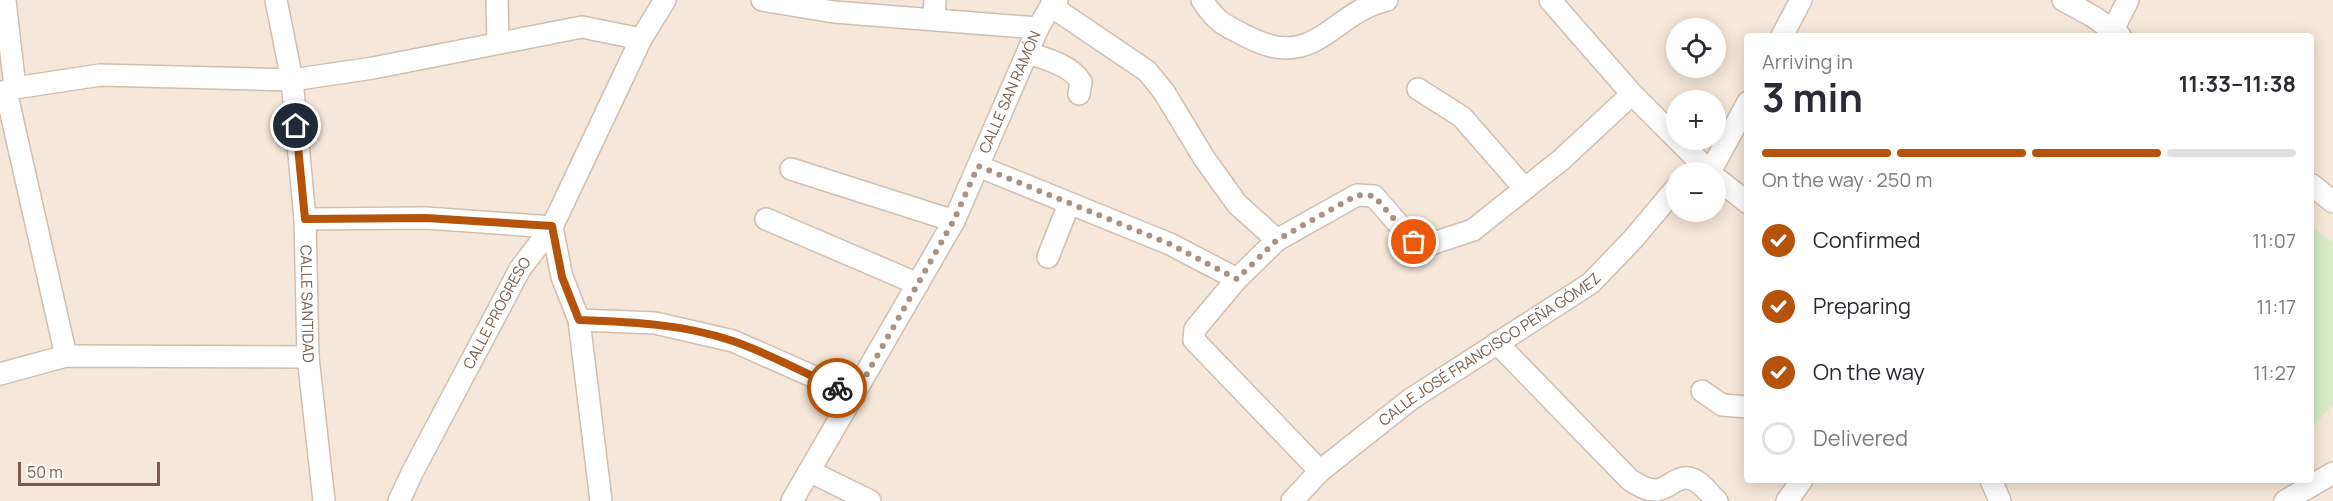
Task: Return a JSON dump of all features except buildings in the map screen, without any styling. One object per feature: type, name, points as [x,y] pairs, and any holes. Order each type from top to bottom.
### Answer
[{"type":"street","points":[[5,0],[7,91],[66,356]]},
{"type":"street","name":"CALLE SANTIDAD","points":[[276,0],[292,80],[305,219],[308,357],[324,501]]},
{"type":"street","points":[[497,0],[498,42]]},
{"type":"street","name":"CALLE PROGRESO","points":[[399,501],[520,269],[552,226],[641,39],[665,0]]},
{"type":"street","points":[[762,0],[834,12],[934,10],[1038,28]]},
{"type":"street","points":[[1202,0],[1209,14],[1219,23],[1253,40],[1279,48],[1298,48],[1315,41],[1359,12],[1387,0]]},
{"type":"street","points":[[1550,0],[1695,162]]},
{"type":"street","points":[[1784,33],[1801,0]]},
{"type":"street","points":[[2063,0],[2112,33]]},
{"type":"street","points":[[2114,33],[2128,0]]},
{"type":"street","points":[[1054,3],[1147,71],[1164,92],[1204,158],[1237,204],[1277,240]]},
{"type":"street","name":"CALLE SAN RAMÓN","points":[[792,501],[954,220],[1038,28],[1054,3]]},
{"type":"street","points":[[7,91],[100,75],[292,80],[373,68],[582,27],[641,39]]},
{"type":"street","points":[[1028,53],[1051,60],[1077,76],[1081,82],[1079,94]]},
{"type":"street","points":[[1418,89],[1462,117],[1525,189]]},
{"type":"street","points":[[1320,471],[1194,340],[1195,329],[1237,279],[1277,240],[1357,195],[1374,196],[1414,242],[1428,245],[1473,230],[1561,160],[1632,94]]},
{"type":"street","points":[[1707,162],[1744,108]]},
{"type":"street","points":[[978,166],[1170,244],[1237,279]]},
{"type":"street","points":[[791,169],[954,220]]},
{"type":"street","points":[[1726,186],[1744,200]]},
{"type":"street","points":[[2314,187],[2333,202]]},
{"type":"street","name":"CALLE JOSÉ FRANCISCO PEÑA GÓMEZ","points":[[1292,501],[1320,471],[1411,399],[1591,283],[1666,200]]},
{"type":"street","points":[[1048,257],[1069,204]]},
{"type":"street","points":[[305,219],[426,218],[552,226],[562,277],[579,320],[601,501]]},
{"type":"street","points":[[766,219],[918,284]]},
{"type":"street","points":[[579,320],[655,323],[733,341],[855,395]]},
{"type":"street","points":[[1497,343],[1630,480],[1645,489],[1658,490],[1675,480],[1687,477],[1696,481],[1717,501]]},
{"type":"street","points":[[0,374],[66,356],[308,357]]},
{"type":"street","points":[[1702,391],[1722,405],[1744,407]]},
{"type":"street","points":[[809,471],[870,501]]},
{"type":"street","points":[[2285,501],[2333,473]]},
{"type":"street","points":[[1787,501],[1800,483]]},
{"type":"street","points":[[1991,483],[2000,501]]},
{"type":"shaded area","points":[[0,0],[2333,0],[2333,501],[0,501]]},
{"type":"green space","points":[[2314,228],[2333,242],[2333,405],[2314,425]]},
{"type":"way so far","points":[[837,388],[855,395],[954,220],[978,166],[1170,244],[1237,279],[1277,240],[1357,195],[1374,196],[1414,242]]},
{"type":"route","points":[[296,126],[305,219],[426,218],[552,226],[562,277],[579,320],[655,323],[733,341],[837,388]]}]
